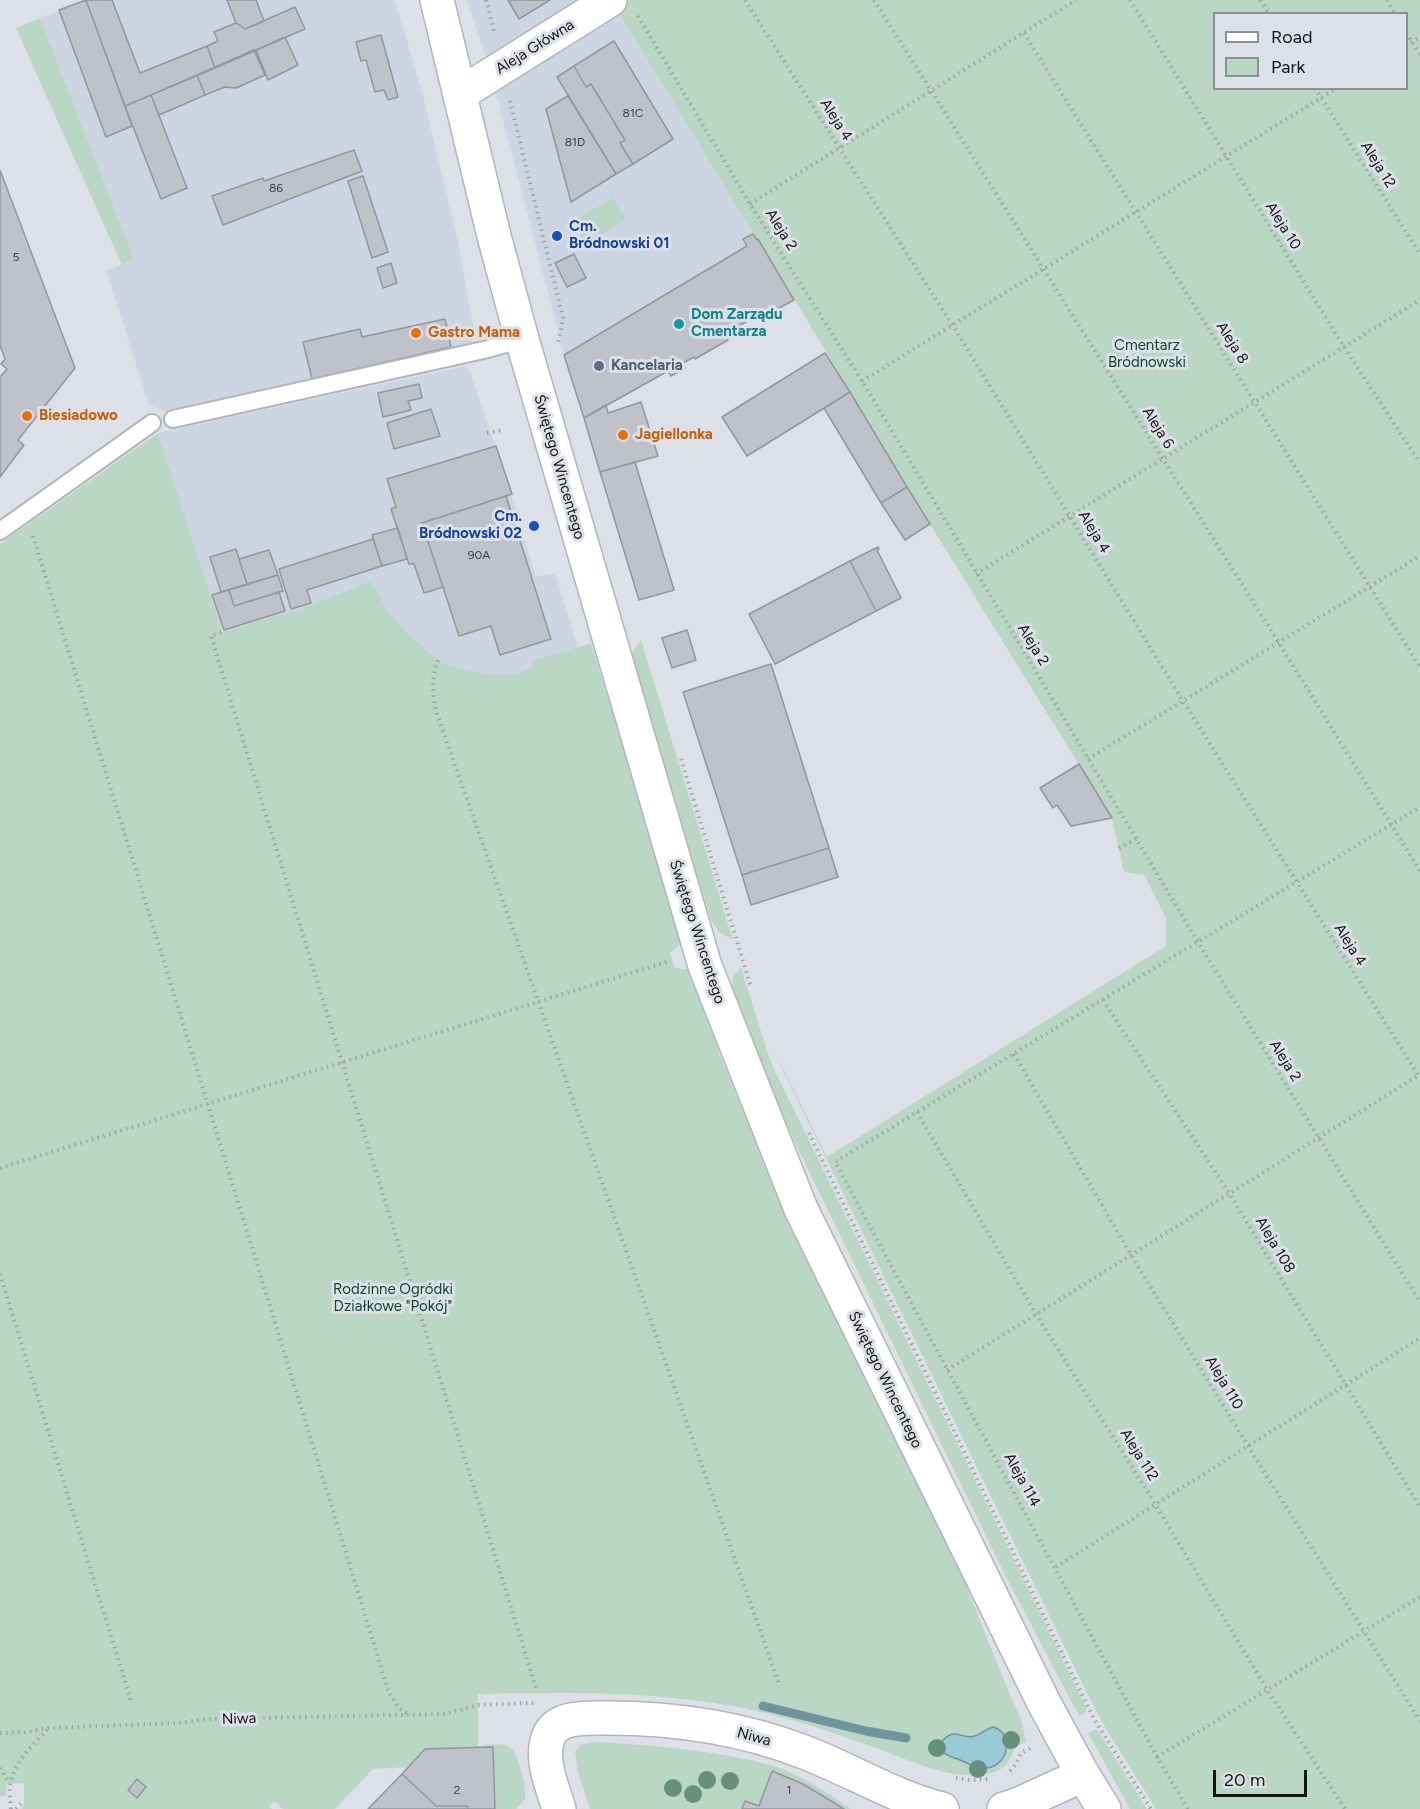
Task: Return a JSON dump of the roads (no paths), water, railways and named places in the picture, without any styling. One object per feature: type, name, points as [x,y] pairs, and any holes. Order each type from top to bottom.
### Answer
[{"type":"street","name":"Świętego Wincentego","points":[[437,0],[494,236],[522,339],[705,966],[801,1209],[1044,1703],[1104,1809]]},
{"type":"street","name":"Aleja Główna","points":[[460,94],[502,66],[622,5]]},
{"type":"street","name":"Niwa","points":[[559,1809],[546,1764],[548,1737],[555,1727],[566,1721],[581,1718],[649,1719],[713,1727],[750,1735],[802,1751],[909,1799],[942,1809]]},
{"type":"street","points":[[1004,1809],[1083,1775]]},
{"type":"lane","points":[[173,419],[488,349],[522,339]]},
{"type":"lane","points":[[0,531],[152,423]]},
{"type":"water","points":[[993,1727],[1005,1737],[1007,1744],[1003,1758],[991,1767],[971,1765],[949,1756],[940,1748],[940,1744],[950,1735],[970,1737]]},
{"type":"waterway","points":[[763,1706],[866,1731],[906,1738]]},
{"type":"place","name":"Cm. Bródnowski 01","points":[[557,236]]},
{"type":"place","name":"Dom Zarządu Cmentarza","points":[[679,324]]},
{"type":"place","name":"Gastro Mama","points":[[416,333]]},
{"type":"place","name":"Kancelaria","points":[[599,366]]},
{"type":"place","name":"Biesiadowo","points":[[27,416]]},
{"type":"place","name":"Jagiellonka","points":[[623,435]]},
{"type":"place","name":"Cm. Bródnowski 02","points":[[534,526]]},
{"type":"park label","name":"Cmentarz Bródnowski","points":[[1147,354]]},
{"type":"park label","name":"Rodzinne Ogródki Działkowe \"Pokój\"","points":[[393,1298]]}]
